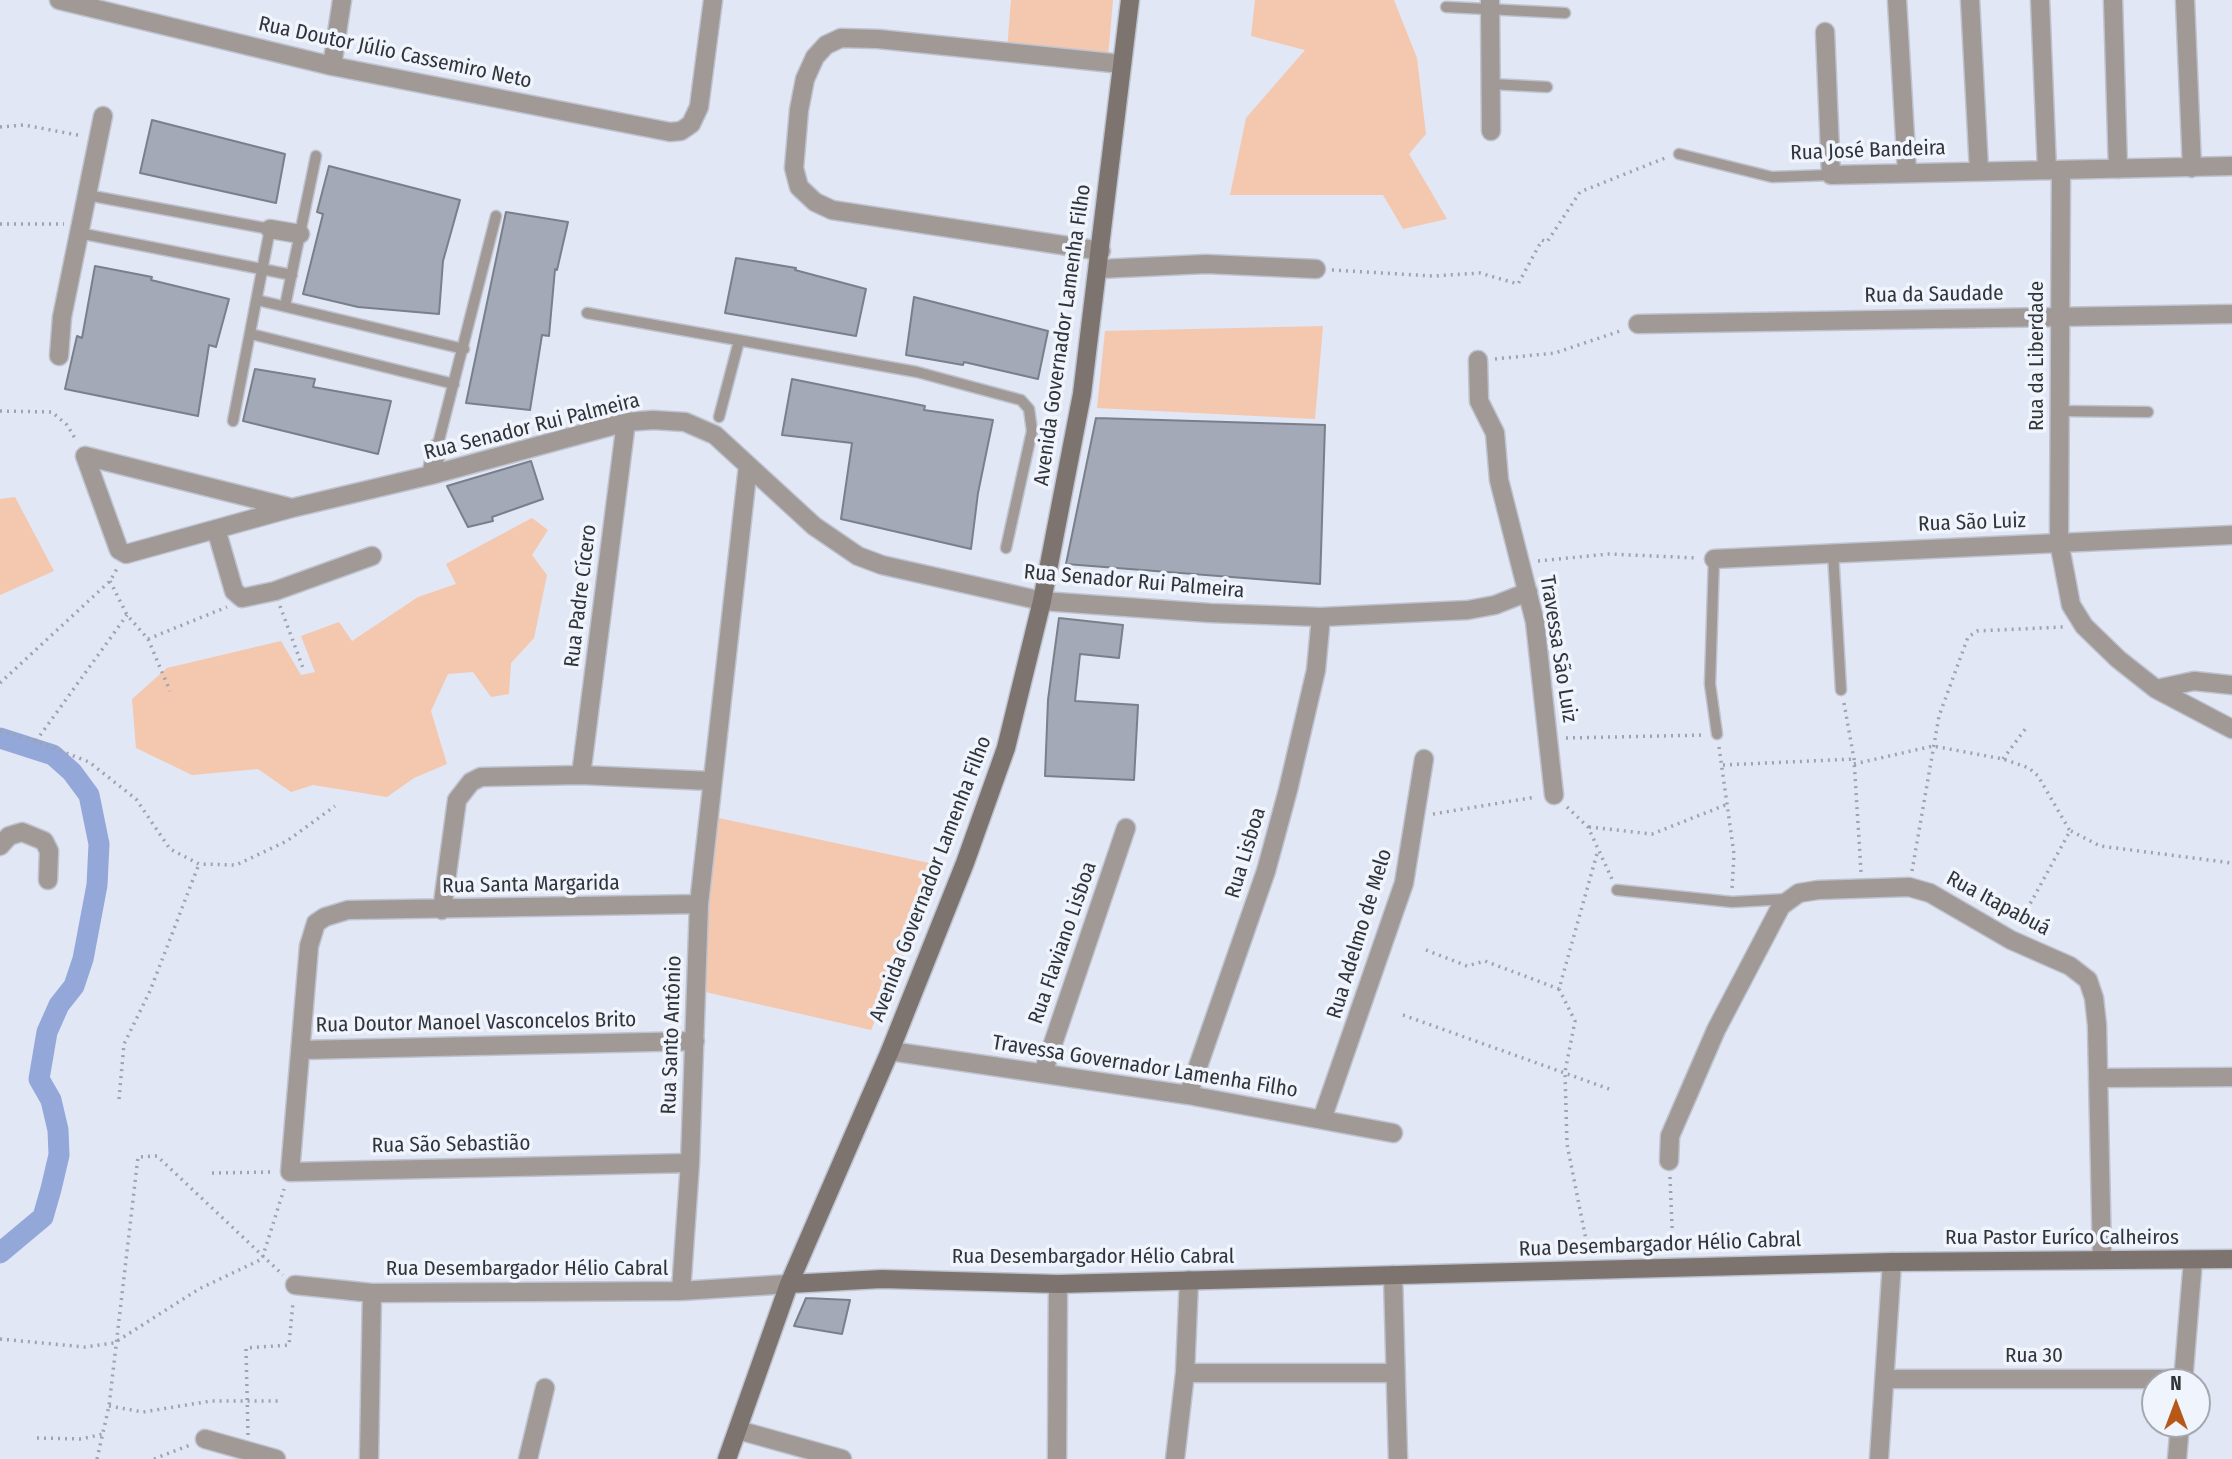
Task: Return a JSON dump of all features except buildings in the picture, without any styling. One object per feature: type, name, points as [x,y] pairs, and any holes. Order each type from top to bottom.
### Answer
[{"type":"street","name":"Rua Doutor Júlio Cassemiro Neto","points":[[59,0],[332,66],[670,132],[681,131],[691,124],[699,107],[713,0]]},
{"type":"street","points":[[332,66],[342,0]]},
{"type":"street","name":"Avenida Governador Lamenha Filho","points":[[727,1459],[789,1284],[890,1051],[965,863],[1006,748],[1042,601],[1082,394],[1130,0]]},
{"type":"street","points":[[1897,0],[1907,172]]},
{"type":"street","points":[[1970,0],[1979,170]]},
{"type":"street","name":"Rua da Liberdade","points":[[2040,0],[2054,170],[2059,315],[2059,542],[2071,605],[2084,626]]},
{"type":"street","points":[[2113,0],[2118,169]]},
{"type":"street","points":[[2185,0],[2192,168]]},
{"type":"street","points":[[1490,5],[1491,131]]},
{"type":"street","points":[[1825,32],[1831,175]]},
{"type":"street","points":[[1122,64],[878,39],[841,38],[825,45],[805,79],[794,168],[799,187],[815,202],[832,210],[1100,260],[1316,269]]},
{"type":"street","points":[[59,356],[62,317],[103,116]]},
{"type":"street","name":"Rua José Bandeira","points":[[1831,175],[2232,166]]},
{"type":"street","points":[[270,229],[300,234]]},
{"type":"street","name":"Rua da Saudade","points":[[1638,324],[2232,314]]},
{"type":"street","name":"Travessa São Luiz","points":[[1478,360],[1479,401],[1494,433],[1499,481],[1537,633],[1554,794]]},
{"type":"street","points":[[715,435],[719,417]]},
{"type":"street","name":"Rua Senador Rui Palmeira","points":[[126,554],[216,528],[431,475],[626,422],[653,419],[685,422],[715,435],[833,542],[858,556],[893,568],[1042,601],[1210,613],[1321,617],[1457,611],[1496,605],[1528,592]]},
{"type":"street","name":"Rua Padre Cícero","points":[[581,775],[626,422]]},
{"type":"street","points":[[431,475],[437,448]]},
{"type":"street","points":[[85,456],[119,550],[126,554]]},
{"type":"street","name":"Rua Senador Rui Palmeira","points":[[85,456],[292,508]]},
{"type":"street","name":"Rua Santo Antônio","points":[[681,1291],[690,1163],[699,904],[748,466]]},
{"type":"street","points":[[216,528],[234,591],[248,599],[372,556]]},
{"type":"street","name":"Rua São Luiz","points":[[1714,559],[1833,551],[2232,535]]},
{"type":"street","name":"Rua Lisboa","points":[[1188,1095],[1266,871],[1316,670],[1321,617]]},
{"type":"street","points":[[2084,626],[2118,659],[2157,689],[2232,729]]},
{"type":"street","points":[[2157,689],[2194,681],[2232,685]]},
{"type":"street","name":"Rua Adelmo de Melo","points":[[1322,1119],[1404,883],[1417,816],[1424,759]]},
{"type":"street","points":[[442,910],[457,800],[471,782],[481,777],[581,775],[711,781]]},
{"type":"street","name":"Rua Flaviano Lisboa","points":[[1043,1073],[1126,828]]},
{"type":"street","points":[[0,846],[9,836],[22,832],[44,841],[49,851],[48,880]]},
{"type":"street","name":"Rua Itapabuá","points":[[1789,899],[1818,890],[1909,887],[1954,906],[2011,940],[2070,966],[2088,980],[2094,998],[2099,1078],[2102,1259]]},
{"type":"street","points":[[1669,1161],[1670,1136],[1716,1030],[1773,920],[1789,899]]},
{"type":"street","name":"Rua Santa Margarida","points":[[290,1172],[311,933],[316,923],[335,912],[364,910],[699,904]]},
{"type":"street","name":"Rua Doutor Manoel Vasconcelos Brito","points":[[301,1050],[695,1041]]},
{"type":"street","name":"Travessa Governador Lamenha Filho","points":[[890,1051],[1188,1095],[1393,1133]]},
{"type":"street","points":[[2099,1078],[2232,1077]]},
{"type":"street","name":"Rua São Sebastião","points":[[290,1172],[690,1163]]},
{"type":"street","name":"Rua Pastor Euríco Calheiros","points":[[1892,1262],[2232,1259]]},
{"type":"street","points":[[2184,1368],[2193,1260]]},
{"type":"street","points":[[1879,1459],[1892,1262]]},
{"type":"street","name":"Rua Desembargador Hélio Cabral","points":[[295,1285],[372,1293],[681,1291],[882,1279],[1058,1284],[1892,1262]]},
{"type":"street","points":[[1393,1275],[1398,1459]]},
{"type":"street","points":[[1175,1459],[1185,1373],[1189,1280]]},
{"type":"street","points":[[1057,1459],[1058,1284]]},
{"type":"street","points":[[369,1459],[372,1293]]},
{"type":"street","points":[[1185,1373],[1395,1373]]},
{"type":"street","name":"Rua 30","points":[[1885,1379],[2141,1380]]},
{"type":"street","points":[[528,1459],[545,1388]]},
{"type":"street","points":[[738,1430],[842,1459]]},
{"type":"street","points":[[2177,1459],[2179,1438]]},
{"type":"street","points":[[205,1439],[276,1459]]},
{"type":"lane","points":[[1446,6],[1490,5],[1565,13]]},
{"type":"lane","points":[[1491,84],[1547,87]]},
{"type":"lane","name":"Rua José Bandeira","points":[[1679,154],[1764,176],[1831,175]]},
{"type":"lane","points":[[285,306],[316,156]]},
{"type":"lane","points":[[87,194],[270,229],[233,421]]},
{"type":"lane","points":[[437,448],[496,216]]},
{"type":"lane","points":[[80,228],[292,275]]},
{"type":"lane","points":[[257,300],[464,349]]},
{"type":"lane","points":[[587,313],[917,372],[1021,400],[1029,409],[1032,431],[1006,548]]},
{"type":"lane","points":[[251,334],[454,384]]},
{"type":"lane","points":[[719,417],[739,341]]},
{"type":"lane","points":[[2060,411],[2148,412]]},
{"type":"lane","points":[[1833,551],[1841,690]]},
{"type":"lane","points":[[1714,559],[1710,684],[1717,734]]},
{"type":"lane","points":[[1617,890],[1732,902],[1789,899]]},
{"type":"path","points":[[0,127],[24,125],[99,139]]},
{"type":"path","points":[[1316,269],[1433,276],[1480,273],[1518,284],[1542,240],[1547,242],[1580,192],[1679,154]]},
{"type":"path","points":[[0,224],[80,228]]},
{"type":"path","points":[[1478,360],[1555,353],[1638,324]]},
{"type":"path","points":[[0,411],[52,412],[67,425],[85,456]]},
{"type":"path","points":[[0,683],[110,581],[126,554]]},
{"type":"path","points":[[1520,562],[1609,554],[1714,559]]},
{"type":"path","points":[[110,581],[127,615],[148,639],[170,691]]},
{"type":"path","points":[[275,591],[303,668]]},
{"type":"path","points":[[148,639],[248,599]]},
{"type":"path","points":[[36,741],[127,615]]},
{"type":"path","points":[[1909,887],[1939,716],[1972,633],[2084,626]]},
{"type":"path","points":[[1841,690],[1854,761],[1863,889]]},
{"type":"path","points":[[2003,759],[2026,728]]},
{"type":"path","points":[[0,732],[36,741],[89,762],[136,799],[170,849],[199,864],[236,865],[287,841],[335,806]]},
{"type":"path","points":[[1550,738],[1717,734],[1734,855],[1732,902]]},
{"type":"path","points":[[1723,765],[1854,761],[1933,746],[2003,759],[2029,768],[2038,776],[2070,831],[2099,846],[2232,863]]},
{"type":"path","points":[[1417,816],[1554,794],[1588,827],[1617,890]]},
{"type":"path","points":[[1588,827],[1652,834],[1728,804]]},
{"type":"path","points":[[2011,940],[2070,831]]},
{"type":"path","points":[[1588,1250],[1566,1144],[1565,1072],[1575,1021],[1559,989],[1598,850]]},
{"type":"path","points":[[119,1098],[124,1044],[150,991],[199,864]]},
{"type":"path","points":[[1426,950],[1467,966],[1485,961],[1559,989]]},
{"type":"path","points":[[1403,1015],[1612,1090]]},
{"type":"path","points":[[97,1459],[108,1406],[138,1157],[157,1156],[262,1259],[295,1285],[289,1346],[246,1348],[248,1451]]},
{"type":"path","points":[[1669,1161],[1674,1268]]},
{"type":"path","points":[[0,1339],[85,1347],[114,1343],[199,1289],[262,1259],[290,1172],[212,1173]]},
{"type":"path","points":[[108,1406],[143,1412],[211,1401],[281,1401]]},
{"type":"path","points":[[37,1438],[81,1439],[103,1433]]},
{"type":"path","points":[[154,1459],[205,1439]]},
{"type":"shaded area","points":[[1011,0],[1113,0],[1108,57],[1007,50]]},
{"type":"shaded area","points":[[1255,0],[1394,0],[1417,58],[1426,134],[1409,154],[1447,219],[1403,229],[1383,195],[1230,195],[1246,118],[1305,50],[1251,36]]},
{"type":"shaded area","points":[[1323,326],[1315,419],[1097,408],[1105,331]]},
{"type":"shaded area","points":[[15,497],[54,571],[0,595],[0,499]]},
{"type":"shaded area","points":[[532,518],[548,530],[532,555],[547,575],[534,638],[511,663],[509,694],[491,697],[473,672],[448,674],[431,711],[447,764],[414,778],[387,797],[313,785],[291,792],[258,769],[192,775],[136,748],[132,699],[167,668],[281,641],[301,675],[315,672],[301,636],[339,622],[352,641],[418,597],[456,584],[446,564]]},
{"type":"shaded area","points":[[714,817],[943,866],[871,1030],[701,991]]},
{"type":"waterway","points":[[0,738],[53,755],[72,772],[89,795],[99,844],[97,885],[83,959],[74,986],[59,1005],[47,1032],[39,1079],[51,1100],[58,1130],[59,1155],[51,1189],[43,1217],[0,1253]]}]
